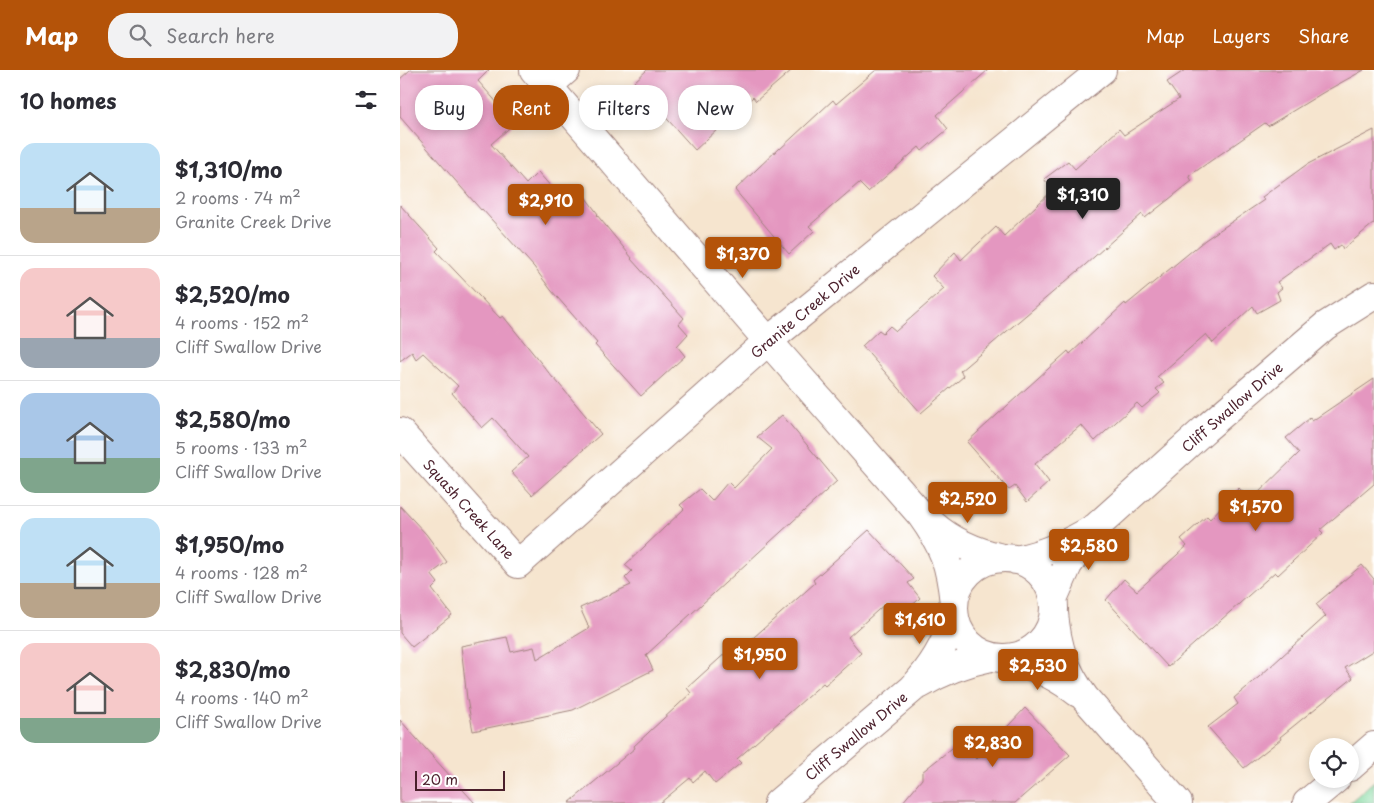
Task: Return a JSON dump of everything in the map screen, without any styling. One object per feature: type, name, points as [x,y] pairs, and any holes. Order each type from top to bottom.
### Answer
[{"type":"street","name":"Granite Creek Drive","points":[[518,564],[768,341],[976,170],[1102,70]]},
{"type":"street","points":[[549,75],[768,341],[921,515],[934,533],[944,553],[952,578],[959,631],[967,642],[978,651],[1029,664],[1069,685],[1085,698]]},
{"type":"street","name":"Cliff Swallow Drive","points":[[1053,606],[1060,581],[1068,565],[1096,527],[1205,429],[1325,326],[1374,295]]},
{"type":"street","name":"Squash Creek Lane","points":[[400,432],[518,564]]},
{"type":"street","points":[[921,515],[941,532],[963,546],[982,553],[1030,565],[1040,574],[1049,586],[1059,650],[1074,683],[1085,698],[1178,803]]},
{"type":"street","name":"Cliff Swallow Drive","points":[[1009,559],[1037,556],[1077,539],[1096,527]]},
{"type":"street","points":[[955,610],[958,589],[965,577],[975,567],[988,561],[1009,559]]},
{"type":"street","points":[[998,657],[1020,656],[1043,640],[1050,627],[1053,606]]},
{"type":"street","name":"Cliff Swallow Drive","points":[[778,803],[912,690],[938,656],[948,637],[955,610]]},
{"type":"street","name":"Cliff Swallow Drive","points":[[912,690],[935,676],[959,665],[998,657]]},
{"type":"street","points":[[1359,759],[1374,746]]},
{"type":"street","points":[[1307,803],[1325,788]]},
{"type":"green space","points":[[1374,781],[1374,803],[1349,803]]},
{"type":"building","points":[[410,70],[489,70],[478,81],[482,85],[415,85],[415,130],[483,130],[483,87],[493,98],[493,130],[507,130],[491,144],[526,184],[538,172],[568,206],[580,190],[631,259],[684,318],[679,324],[688,334],[677,346],[685,356],[641,396],[595,345],[597,343],[551,290],[534,267],[481,210],[400,117],[400,79]]},
{"type":"building","points":[[647,70],[792,70],[756,101],[752,98],[752,85],[678,85],[678,130],[717,130],[695,150],[668,120],[668,85],[637,85],[634,82]]},
{"type":"building","points":[[876,70],[988,70],[937,115],[948,129],[922,151],[919,147],[868,192],[859,183],[809,226],[814,231],[789,254],[735,190],[833,100],[836,104]]},
{"type":"building","points":[[1185,70],[1364,70],[1268,126],[1265,123],[1189,176],[1192,181],[1145,218],[1142,214],[960,371],[964,376],[921,413],[862,346],[879,330],[883,333],[890,326],[896,331],[944,289],[932,276],[955,252],[961,260],[996,227],[1004,236],[1053,190],[1044,179],[1068,161],[1075,169],[1119,129],[1124,135],[1179,99],[1167,82]]},
{"type":"building","points":[[1374,130],[1374,223],[1343,249],[1341,245],[1334,250],[1330,244],[1277,282],[1282,288],[1277,292],[1280,300],[1257,313],[1253,306],[1213,343],[1206,334],[1157,377],[1164,383],[1156,389],[1160,393],[1142,408],[1137,403],[1095,441],[1081,425],[1035,464],[1049,482],[1027,502],[1015,486],[1009,490],[967,442],[1068,351],[1070,354],[1125,303],[1126,305],[1205,240],[1264,200],[1262,197],[1306,165]]},
{"type":"building","points":[[400,205],[439,248],[436,251],[500,318],[503,316],[601,434],[532,495],[511,472],[528,457],[493,418],[482,428],[452,393],[458,386],[423,353],[416,359],[412,352],[400,361]]},
{"type":"building","points":[[1374,379],[1374,484],[1320,530],[1323,533],[1278,575],[1275,572],[1168,667],[1106,600],[1124,579],[1137,591],[1187,546],[1181,539],[1207,516],[1210,519],[1239,488],[1251,500],[1299,453],[1286,438],[1310,418],[1312,421]]},
{"type":"building","points":[[782,415],[837,481],[646,655],[653,670],[573,710],[473,731],[461,646],[507,637],[511,652],[534,647],[537,659],[589,628],[580,608],[631,585],[625,578],[632,571],[625,565],[684,509],[680,505],[700,489],[712,501],[728,482],[734,488],[772,449],[757,437]]},
{"type":"building","points":[[400,506],[426,534],[447,562],[431,574],[438,583],[432,589],[452,615],[412,647],[400,633]]},
{"type":"building","points":[[869,530],[914,579],[908,583],[920,598],[900,617],[887,602],[848,637],[861,653],[825,685],[823,683],[737,759],[741,763],[715,784],[705,771],[693,782],[690,778],[660,803],[569,803],[635,748],[634,746],[691,693],[687,688],[740,640],[745,645],[815,583],[813,580]]},
{"type":"building","points":[[1362,565],[1374,579],[1374,650],[1345,668],[1353,678],[1244,768],[1208,727],[1238,704],[1234,698],[1326,616],[1316,604]]},
{"type":"building","points":[[1025,708],[1070,755],[1015,803],[902,803],[922,779],[922,772],[961,741],[977,759]]},
{"type":"building","points":[[400,720],[442,767],[475,803],[400,803]]}]
